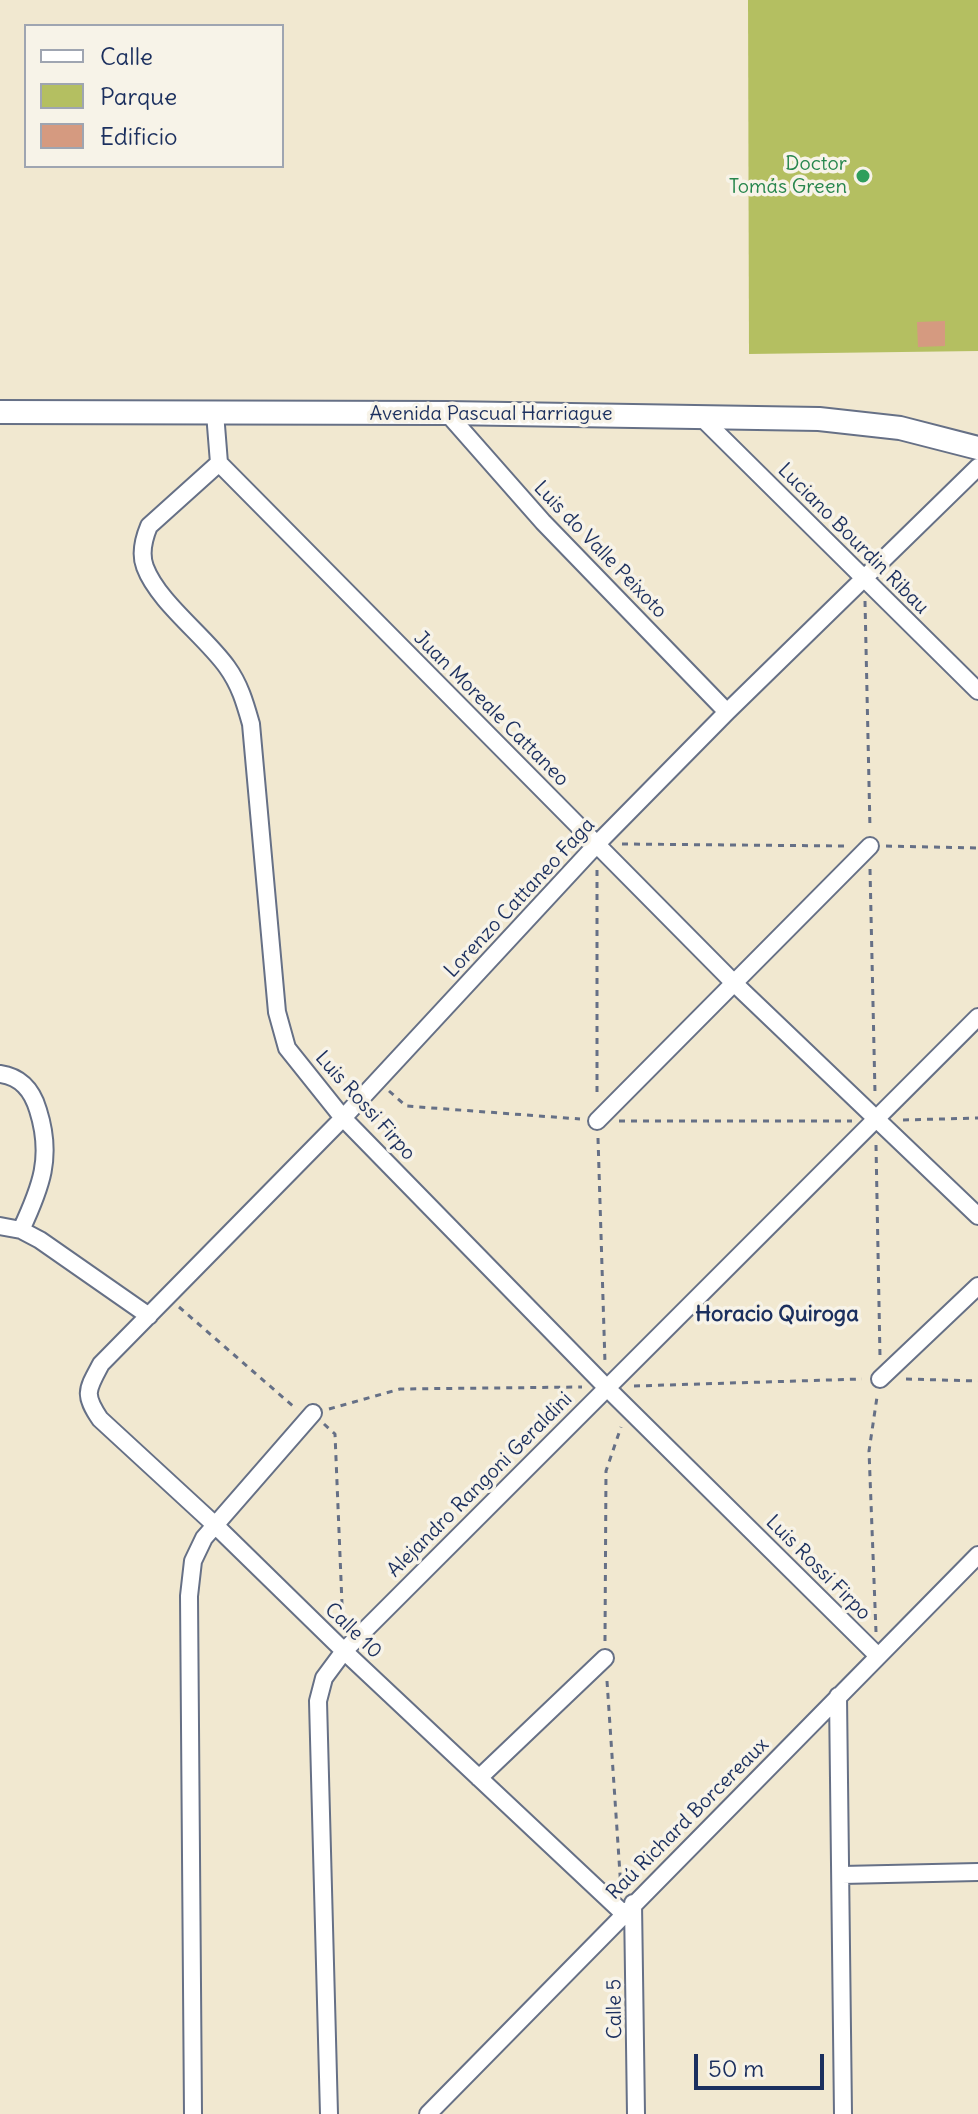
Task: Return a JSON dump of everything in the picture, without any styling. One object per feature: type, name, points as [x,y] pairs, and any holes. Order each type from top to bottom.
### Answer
[{"type":"street","name":"Avenida Pascual Harriague","points":[[0,412],[447,413],[819,419],[900,428],[978,448]]},
{"type":"street","points":[[215,413],[219,463]]},
{"type":"street","name":"Luis do Valle Peixoto","points":[[447,413],[543,522],[727,712]]},
{"type":"street","name":"Luciano Bourdin Ribau","points":[[700,416],[978,691]]},
{"type":"street","name":"Juan Moreale Cattaneo","points":[[219,463],[734,983],[875,1121],[978,1216]]},
{"type":"street","name":"Luis Rossi Firpo","points":[[219,463],[149,526],[143,539],[143,565],[153,584],[227,667],[243,694],[251,724],[277,1012],[287,1048],[343,1118],[606,1387],[877,1655]]},
{"type":"street","name":"Lorenzo Cattaneo Faga","points":[[101,1364],[343,1118],[597,844],[978,467]]},
{"type":"street","points":[[597,1121],[870,846]]},
{"type":"street","name":"Alejandro Rangoni Geraldini","points":[[329,2114],[318,1701],[324,1678],[344,1651],[978,1017]]},
{"type":"street","points":[[0,1074],[20,1080],[28,1088],[35,1101],[46,1145],[37,1194],[21,1230]]},
{"type":"street","points":[[0,1226],[21,1230],[40,1240],[149,1316]]},
{"type":"street","points":[[880,1379],[978,1286]]},
{"type":"street","name":"Calle 10","points":[[101,1364],[88,1387],[88,1402],[100,1419],[479,1778],[628,1908]]},
{"type":"street","points":[[193,2114],[189,1596],[193,1561],[214,1524],[313,1413]]},
{"type":"street","name":"Raú Richard Borcereaux","points":[[428,2114],[978,1555]]},
{"type":"street","points":[[479,1778],[605,1658]]},
{"type":"street","points":[[838,1696],[843,2114]]},
{"type":"street","points":[[842,1875],[978,1872]]},
{"type":"street","name":"Calle 5","points":[[628,1908],[636,2114]]},
{"type":"path","points":[[864,577],[880,1379],[869,1451],[877,1655]]},
{"type":"path","points":[[606,1387],[597,1121],[597,844],[978,848]]},
{"type":"path","points":[[377,1081],[406,1106],[597,1121],[978,1118]]},
{"type":"path","points":[[168,1297],[290,1405],[313,1413],[335,1434],[344,1651]]},
{"type":"path","points":[[313,1413],[400,1389],[880,1379],[978,1381]]},
{"type":"path","points":[[628,1409],[606,1471],[605,1658],[628,1908]]},
{"type":"green space","name":"Doctor Tomás Green","points":[[748,0],[978,0],[978,351],[749,354]]},
{"type":"building","points":[[945,321],[945,346],[918,347],[917,322]]},
{"type":"place","name":"Doctor Tomás Green","points":[[863,176]]},
{"type":"district","name":"Horacio Quiroga","points":[[777,1315]]}]
